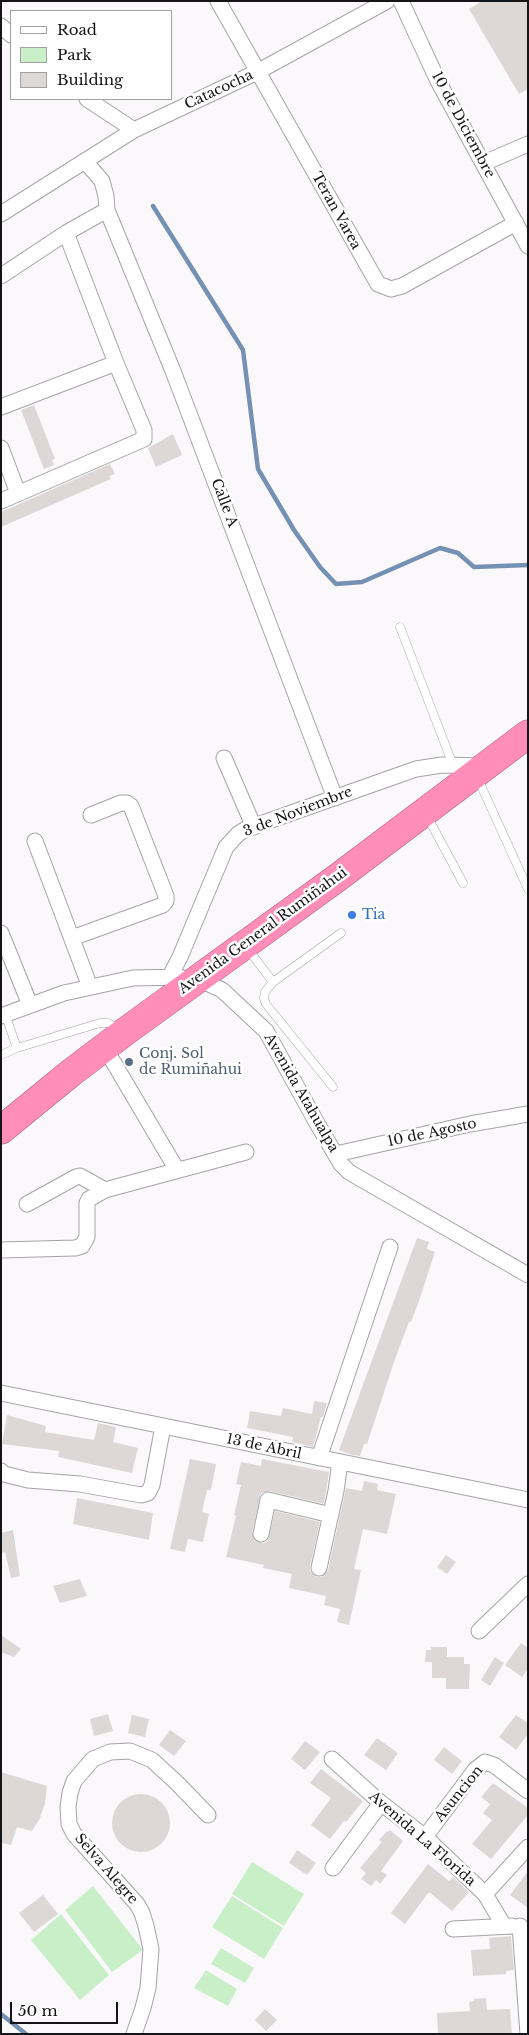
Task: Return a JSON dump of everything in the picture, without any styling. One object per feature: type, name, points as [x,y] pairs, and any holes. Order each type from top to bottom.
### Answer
[{"type":"highway","name":"Avenida General Rumiñahui","points":[[1,1130],[115,1039],[181,980],[244,944],[424,811],[471,768],[528,734]]},
{"type":"street","name":"Teran Varea","points":[[218,1],[378,284],[391,289],[402,286],[516,223]]},
{"type":"street","name":"Catacocha","points":[[1,214],[134,130],[257,72],[387,1]]},
{"type":"street","name":"10 de Diciembre","points":[[401,1],[438,81],[528,246]]},
{"type":"street","points":[[89,100],[134,130]]},
{"type":"street","points":[[484,163],[528,144]]},
{"type":"street","name":"Calle A","points":[[85,161],[102,181],[106,196],[100,214],[173,371],[335,798]]},
{"type":"street","points":[[1,276],[66,233],[100,214]]},
{"type":"street","points":[[1,501],[144,439],[144,430],[66,233]]},
{"type":"street","points":[[1,408],[116,363]]},
{"type":"street","points":[[1,448],[18,493]]},
{"type":"street","points":[[224,758],[254,827]]},
{"type":"street","name":"3 de Noviembre","points":[[181,980],[180,957],[226,846],[238,834],[416,769],[471,768]]},
{"type":"street","points":[[72,938],[163,905],[166,901],[166,896],[131,806],[127,803],[121,803],[91,815]]},
{"type":"street","points":[[35,841],[90,987]]},
{"type":"street","points":[[1,933],[30,1005]]},
{"type":"street","name":"Avenida Atahualpa","points":[[3,1015],[90,987],[133,978],[181,980],[209,984],[222,990],[266,1031],[341,1164],[349,1172],[528,1275]]},
{"type":"street","points":[[115,1039],[178,1170]]},
{"type":"street","name":"10 de Agosto","points":[[336,1154],[470,1124],[528,1114]]},
{"type":"street","points":[[1,1250],[75,1248],[82,1246],[86,1237],[88,1203],[90,1199],[105,1190],[246,1152]]},
{"type":"street","points":[[27,1204],[76,1176],[80,1176],[105,1190]]},
{"type":"street","points":[[319,1458],[390,1247]]},
{"type":"street","name":"13 de Abril","points":[[1,1392],[528,1500]]},
{"type":"street","points":[[1,1471],[4,1474],[28,1480],[80,1484],[142,1495],[148,1493],[152,1484],[163,1426]]},
{"type":"street","points":[[319,1568],[340,1462]]},
{"type":"street","points":[[261,1534],[268,1500],[331,1514]]},
{"type":"street","points":[[479,1631],[528,1584]]},
{"type":"street","name":"Selva Alegre","points":[[134,2034],[144,2008],[148,1988],[150,1949],[146,1926],[142,1913],[132,1898],[74,1834],[69,1824],[68,1807],[74,1781],[94,1759],[110,1752],[130,1751],[152,1760],[208,1815]]},
{"type":"street","name":"Avenida La Florida","points":[[332,1759],[381,1803],[425,1837],[485,1894],[504,1926]]},
{"type":"street","name":"Asuncion","points":[[425,1837],[480,1765],[485,1762],[499,1769],[528,1792]]},
{"type":"street","points":[[332,1868],[381,1803]]},
{"type":"street","points":[[485,1894],[528,1847]]},
{"type":"street","points":[[453,1929],[524,1925],[528,2034]]},
{"type":"lane","points":[[400,627],[471,768],[528,889]]},
{"type":"lane","points":[[424,811],[463,883]]},
{"type":"lane","points":[[333,1087],[266,1004],[265,992],[273,982],[341,933]]},
{"type":"lane","points":[[244,944],[273,982]]},
{"type":"lane","points":[[3,1015],[17,1048]]},
{"type":"lane","points":[[1,1056],[17,1048],[100,1023],[108,1023],[115,1039]]},
{"type":"green space","points":[[252,1862],[304,1894],[284,1926],[232,1894]]},
{"type":"green space","points":[[93,1886],[143,1950],[112,1972],[65,1910]]},
{"type":"green space","points":[[232,1896],[283,1928],[264,1959],[212,1927]]},
{"type":"green space","points":[[61,1914],[109,1975],[80,2000],[31,1940]]},
{"type":"green space","points":[[221,1948],[254,1968],[245,1983],[211,1964]]},
{"type":"green space","points":[[206,1970],[237,1989],[228,2006],[194,1988]]},
{"type":"building","points":[[482,1],[528,1],[528,89],[519,94],[469,9]]},
{"type":"building","points":[[34,405],[55,459],[52,460],[54,465],[44,469],[21,410]]},
{"type":"building","points":[[173,434],[182,455],[156,467],[148,448]]},
{"type":"building","points":[[110,464],[115,474],[109,476],[111,479],[1,527],[1,512]]},
{"type":"building","points":[[417,1238],[429,1242],[427,1249],[435,1252],[419,1301],[395,1359],[367,1444],[364,1444],[360,1456],[352,1455],[339,1450]]},
{"type":"building","points":[[314,1401],[327,1403],[313,1447],[292,1442],[293,1437],[247,1428],[250,1411],[281,1416],[283,1408],[312,1414]]},
{"type":"building","points":[[7,1415],[46,1426],[45,1432],[94,1440],[98,1423],[116,1427],[113,1442],[138,1448],[132,1473],[58,1457],[59,1451],[2,1444]]},
{"type":"building","points":[[190,1459],[216,1464],[211,1490],[207,1490],[202,1512],[209,1514],[203,1542],[188,1539],[185,1552],[170,1549]]},
{"type":"building","points":[[262,1459],[329,1472],[324,1504],[270,1491],[261,1493],[252,1532],[255,1541],[263,1543],[268,1541],[275,1511],[320,1522],[310,1566],[310,1571],[317,1577],[322,1577],[328,1570],[346,1488],[362,1491],[364,1481],[378,1484],[377,1490],[396,1494],[387,1534],[363,1529],[354,1569],[361,1570],[349,1625],[337,1622],[340,1609],[324,1605],[326,1596],[289,1588],[292,1574],[263,1568],[264,1565],[226,1557],[241,1485],[236,1484],[241,1462],[261,1466]]},
{"type":"building","points":[[77,1498],[153,1513],[149,1540],[73,1524]]},
{"type":"building","points":[[13,1530],[20,1576],[11,1578],[5,1552],[1,1553],[1,1533]]},
{"type":"building","points":[[446,1555],[456,1562],[447,1574],[437,1567]]},
{"type":"building","points":[[80,1579],[87,1596],[60,1603],[53,1586]]},
{"type":"building","points":[[1,1635],[21,1649],[14,1657],[1,1652]]},
{"type":"building","points":[[521,1643],[528,1648],[528,1669],[522,1677],[505,1665]]},
{"type":"building","points":[[431,1647],[447,1647],[447,1657],[464,1657],[464,1664],[470,1664],[469,1689],[446,1689],[446,1678],[432,1678],[432,1662],[425,1662],[426,1650],[431,1650]]},
{"type":"building","points":[[495,1657],[504,1663],[490,1686],[481,1680]]},
{"type":"building","points":[[108,1714],[113,1731],[94,1736],[90,1719]]},
{"type":"building","points":[[132,1715],[149,1719],[145,1737],[128,1733]]},
{"type":"building","points":[[516,1715],[528,1723],[528,1734],[516,1750],[499,1737]]},
{"type":"building","points":[[170,1730],[186,1741],[174,1756],[159,1745]]},
{"type":"building","points":[[377,1738],[398,1753],[386,1770],[364,1755]]},
{"type":"building","points":[[305,1741],[320,1752],[305,1770],[291,1759]]},
{"type":"building","points":[[444,1747],[462,1761],[452,1774],[434,1760]]},
{"type":"building","points":[[321,1769],[363,1801],[330,1839],[311,1825],[331,1798],[310,1783]]},
{"type":"building","points":[[1,1772],[47,1786],[45,1803],[40,1818],[32,1831],[17,1827],[11,1845],[1,1843]]},
{"type":"building","points":[[493,1783],[528,1808],[528,1815],[491,1859],[472,1844],[492,1820],[483,1813],[490,1804],[481,1797]]},
{"type":"building","points":[[135,1794],[147,1794],[162,1802],[170,1817],[170,1829],[162,1844],[147,1852],[135,1852],[120,1844],[112,1829],[112,1817],[120,1802]]},
{"type":"building","points":[[390,1830],[403,1841],[381,1871],[387,1875],[380,1884],[376,1880],[371,1886],[361,1879],[366,1873],[360,1868],[382,1842],[379,1840]]},
{"type":"building","points":[[297,1850],[316,1863],[307,1875],[289,1863]]},
{"type":"building","points":[[428,1864],[449,1881],[453,1877],[469,1892],[452,1911],[429,1892],[405,1924],[391,1913]]},
{"type":"building","points":[[528,1871],[528,1908],[510,1895]]},
{"type":"building","points":[[43,1895],[58,1914],[34,1932],[19,1913]]},
{"type":"building","points":[[511,1936],[514,1970],[506,1971],[506,1974],[473,1976],[471,1950],[490,1949],[489,1938]]},
{"type":"building","points":[[486,1998],[487,2010],[510,2009],[512,2034],[438,2034],[437,2013],[470,2011],[469,2002],[474,2001],[474,1999]]},
{"type":"building","points":[[265,2009],[277,2020],[266,2031],[255,2020]]},
{"type":"waterway","points":[[153,206],[243,350],[258,469],[294,530],[320,567],[336,584],[362,582],[440,548],[458,553],[474,567],[528,565]]},
{"type":"waterway","points":[[1,2014],[26,2034]]},
{"type":"place","name":"Tia","points":[[352,915]]},
{"type":"place","name":"Conj. Sol de Rumiñahui","points":[[129,1062]]}]
